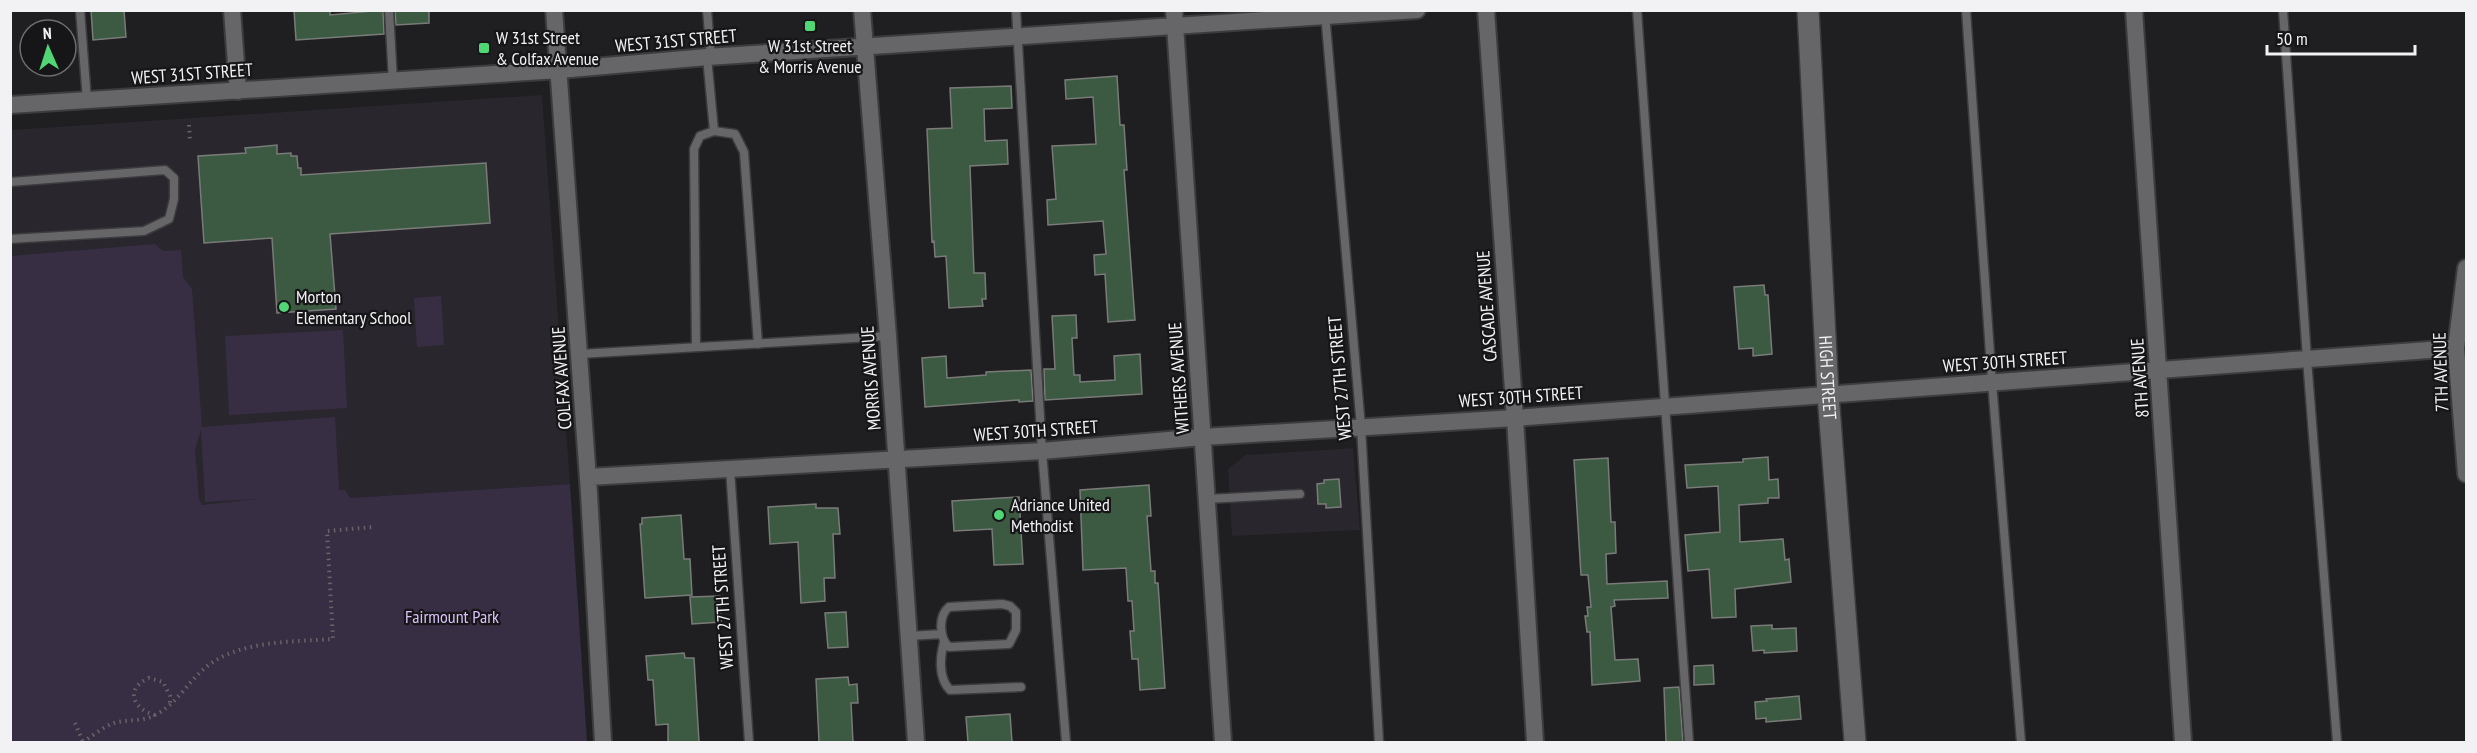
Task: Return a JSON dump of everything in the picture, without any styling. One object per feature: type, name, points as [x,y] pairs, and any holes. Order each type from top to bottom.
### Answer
[{"type":"street","points":[[232,10],[238,91]]},
{"type":"street","name":"COLFAX AVENUE","points":[[554,10],[588,477],[603,742]]},
{"type":"street","name":"MORRIS AVENUE","points":[[862,10],[888,336],[916,742]]},
{"type":"street","name":"WEST 31ST STREET","points":[[10,105],[1018,38],[1175,19],[1417,10]]},
{"type":"street","name":"CASCADE AVENUE","points":[[1486,10],[1535,742]]},
{"type":"street","name":"HIGH STREET","points":[[1808,10],[1828,394],[1855,742]]},
{"type":"street","name":"8TH AVENUE","points":[[2134,10],[2184,742]]},
{"type":"street","name":"WITHERS AVENUE","points":[[1175,19],[1223,742]]},
{"type":"street","name":"7TH AVENUE","points":[[2466,268],[2456,348],[2466,474]]},
{"type":"street","name":"WEST 30TH STREET","points":[[588,477],[1042,451],[1203,437],[1515,418],[2456,348]]},
{"type":"lane","points":[[80,10],[87,100]]},
{"type":"lane","points":[[389,10],[393,81]]},
{"type":"lane","points":[[707,10],[714,131]]},
{"type":"lane","points":[[1016,10],[1042,451],[1066,742]]},
{"type":"lane","points":[[1637,10],[1689,742]]},
{"type":"lane","points":[[1966,10],[1992,382],[2021,742]]},
{"type":"lane","points":[[2283,10],[2307,360],[2337,742]]},
{"type":"lane","name":"WEST 27TH STREET","points":[[1325,14],[1361,427],[1379,742]]},
{"type":"lane","points":[[696,347],[694,149],[700,136],[714,131],[735,134],[744,152],[758,344]]},
{"type":"lane","points":[[10,182],[165,170],[174,178],[174,199],[170,219],[144,231],[10,239]]},
{"type":"lane","points":[[579,354],[888,336]]},
{"type":"lane","name":"WEST 27TH STREET","points":[[730,469],[749,742]]},
{"type":"lane","points":[[1207,499],[1300,494]]},
{"type":"lane","points":[[943,638],[949,648],[1009,644],[1016,630],[1016,612],[1010,606],[1002,604],[949,607],[943,612],[941,670],[945,685],[950,690],[1021,687]]},
{"type":"lane","points":[[909,636],[943,638]]},
{"type":"path","points":[[189,125],[190,142]]},
{"type":"path","points":[[75,723],[83,742],[114,723],[144,720],[156,715],[170,705],[206,666],[225,656],[259,645],[333,639],[327,531],[373,527]]},
{"type":"path","points":[[156,715],[139,708],[134,700],[135,689],[141,681],[149,678],[163,682],[170,696],[170,705]]},
{"type":"shaded area","name":"Morton Elementary School","points":[[542,95],[570,484],[11,520],[11,130]]},
{"type":"shaded area","points":[[1353,448],[1360,530],[1232,536],[1228,469],[1246,455]]},
{"type":"green space","name":"Fairmount Park","points":[[155,244],[163,251],[181,250],[183,277],[192,289],[202,427],[335,417],[339,490],[345,490],[350,498],[570,484],[587,742],[11,742],[11,256]],"holes":[[[201,430],[205,502],[258,499],[202,505],[199,499],[195,449]]]},
{"type":"green space","points":[[441,296],[444,345],[417,347],[414,298]]},
{"type":"green space","points":[[343,330],[347,408],[229,415],[225,336]]},
{"type":"building","points":[[91,10],[124,10],[126,37],[93,40]]},
{"type":"building","points":[[294,10],[330,10],[330,15],[383,10],[384,34],[296,40]]},
{"type":"building","points":[[395,10],[429,10],[429,23],[396,25]]},
{"type":"building","points":[[1117,76],[1120,125],[1124,125],[1127,170],[1124,170],[1135,320],[1108,322],[1105,274],[1095,275],[1094,255],[1106,254],[1103,221],[1048,225],[1047,200],[1056,199],[1052,146],[1096,144],[1093,97],[1066,99],[1065,80]]},
{"type":"building","points":[[1011,86],[1012,108],[984,109],[985,141],[1007,140],[1008,164],[970,166],[974,273],[985,273],[986,299],[982,299],[983,306],[949,308],[946,256],[935,257],[934,241],[932,242],[927,129],[952,128],[950,88]]},
{"type":"building","name":"Morton Elementary School","points":[[277,145],[277,154],[291,153],[291,156],[297,156],[301,175],[486,163],[490,223],[330,234],[336,309],[277,313],[272,238],[204,243],[198,156],[246,153],[245,148]]},
{"type":"building","points":[[1764,285],[1765,295],[1768,295],[1772,354],[1753,356],[1753,348],[1739,349],[1734,287]]},
{"type":"building","points":[[1076,315],[1077,338],[1072,338],[1074,375],[1080,375],[1080,382],[1115,380],[1114,356],[1140,354],[1142,394],[1045,400],[1044,369],[1055,369],[1052,316]]},
{"type":"building","points":[[946,356],[947,378],[986,375],[986,372],[1031,370],[1033,401],[925,407],[922,358]]},
{"type":"building","points":[[1768,457],[1769,480],[1778,479],[1779,498],[1768,498],[1768,503],[1739,505],[1740,542],[1783,539],[1785,560],[1789,559],[1791,582],[1735,589],[1736,617],[1712,618],[1709,569],[1688,571],[1685,535],[1720,532],[1718,486],[1687,488],[1685,465],[1743,462],[1743,459]]},
{"type":"building","points":[[1608,458],[1611,522],[1615,522],[1616,553],[1606,554],[1607,584],[1667,581],[1668,598],[1614,600],[1615,606],[1611,607],[1615,660],[1638,659],[1640,681],[1592,685],[1590,632],[1587,632],[1585,616],[1588,616],[1587,607],[1591,607],[1588,575],[1581,575],[1574,460]]},
{"type":"building","points":[[1339,479],[1341,507],[1326,508],[1326,504],[1318,504],[1317,484],[1324,483],[1324,480]]},
{"type":"building","points":[[1149,485],[1151,516],[1147,516],[1151,571],[1155,571],[1155,583],[1158,583],[1165,688],[1140,690],[1138,659],[1132,659],[1130,631],[1134,631],[1132,601],[1128,601],[1126,568],[1083,570],[1080,490]]},
{"type":"building","points":[[1019,497],[1023,564],[994,565],[992,529],[954,531],[952,501]]},
{"type":"building","points":[[816,504],[816,508],[838,508],[840,534],[833,534],[835,578],[824,578],[825,601],[801,603],[798,542],[770,544],[768,507]]},
{"type":"building","points":[[681,515],[684,559],[690,559],[692,595],[645,598],[640,524],[642,524],[642,518]]},
{"type":"building","points":[[720,596],[721,622],[692,624],[690,597]]},
{"type":"building","points":[[846,612],[848,647],[828,648],[825,613]]},
{"type":"building","points":[[1772,625],[1772,629],[1796,628],[1797,651],[1764,653],[1764,650],[1753,651],[1751,626]]},
{"type":"building","points":[[684,653],[685,658],[694,658],[699,742],[668,742],[668,724],[656,725],[653,680],[648,680],[646,656]]},
{"type":"building","points":[[1713,665],[1714,684],[1694,685],[1694,666]]},
{"type":"building","points":[[848,677],[849,685],[857,684],[858,703],[851,703],[853,742],[819,742],[816,679]]},
{"type":"building","points":[[1679,687],[1683,742],[1666,742],[1664,688]]},
{"type":"building","points":[[1799,696],[1801,719],[1766,722],[1766,718],[1756,719],[1755,702]]},
{"type":"building","points":[[1010,714],[1012,742],[968,742],[966,717]]},
{"type":"place","name":"W 31st Street & Morris Avenue","points":[[810,26]]},
{"type":"place","name":"W 31st Street & Colfax Avenue","points":[[484,48]]},
{"type":"place","name":"Morton Elementary School","points":[[284,307]]},
{"type":"place","name":"Adriance United Methodist","points":[[999,515]]}]
